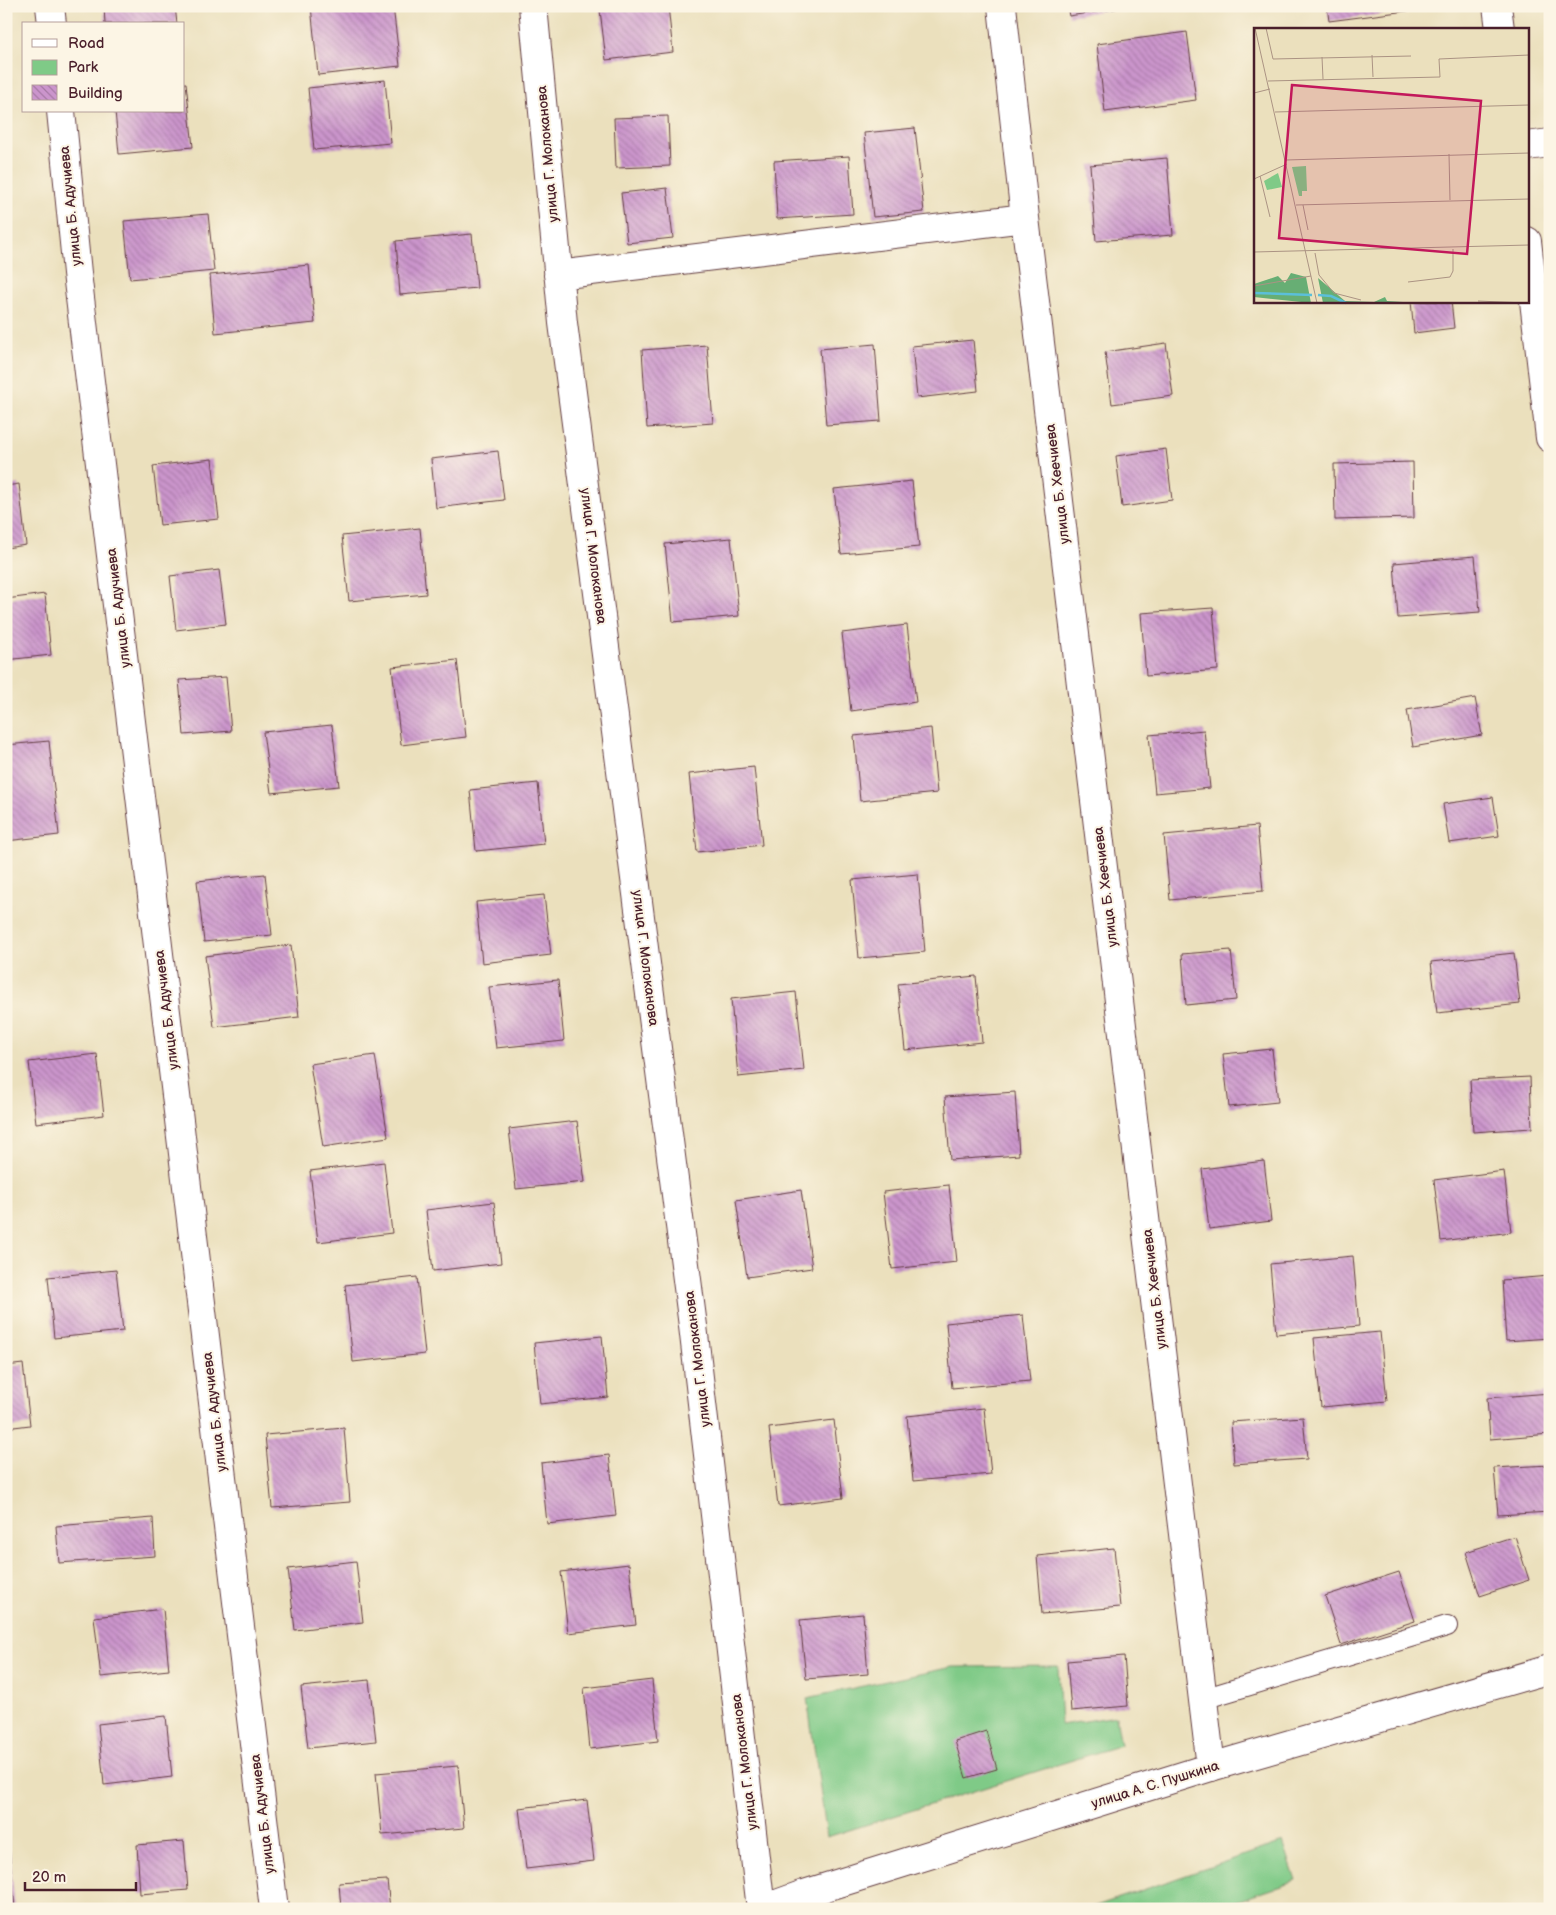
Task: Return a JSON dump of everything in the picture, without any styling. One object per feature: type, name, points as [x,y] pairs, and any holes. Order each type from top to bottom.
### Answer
[{"type":"street","points":[[50,6],[52,22]]},
{"type":"street","name":"улица Г. Молоканова","points":[[533,6],[558,275],[694,1326],[762,1909]]},
{"type":"street","name":"улица Б. Хеечиева","points":[[1002,6],[1025,218],[1211,1767]]},
{"type":"street","points":[[1496,6],[1500,28]]},
{"type":"street","name":"улица Б. Адучиева","points":[[61,112],[77,273],[274,1909]]},
{"type":"street","points":[[1528,146],[1550,143]]},
{"type":"street","points":[[558,275],[1025,218]]},
{"type":"street","points":[[1528,250],[1550,438]]},
{"type":"street","name":"улица А. С. Пушкина","points":[[762,1909],[804,1894],[1211,1767],[1550,1669]]},
{"type":"lane","points":[[1203,1699],[1447,1626]]},
{"type":"green space","points":[[1058,1666],[1061,1725],[1116,1716],[1121,1745],[827,1837],[807,1698],[952,1667]]},
{"type":"green space","points":[[1283,1842],[1296,1881],[1213,1909],[1087,1909]]},
{"type":"building","points":[[104,6],[175,6],[177,22],[105,22]]},
{"type":"building","points":[[311,6],[393,6],[400,66],[318,75]]},
{"type":"building","points":[[632,6],[668,6],[673,52],[606,60],[600,10]]},
{"type":"building","points":[[1067,6],[1127,6],[1127,7],[1069,16]]},
{"type":"building","points":[[1327,6],[1422,6],[1422,9],[1329,21]]},
{"type":"building","points":[[1187,32],[1196,100],[1105,112],[1097,44]]},
{"type":"building","points":[[385,80],[391,143],[314,150],[308,88]]},
{"type":"building","points":[[186,83],[193,147],[119,154],[115,112],[185,112]]},
{"type":"building","points":[[668,116],[670,166],[616,168],[614,118]]},
{"type":"building","points":[[915,128],[924,212],[873,217],[864,133]]},
{"type":"building","points":[[849,156],[853,214],[777,219],[774,161]]},
{"type":"building","points":[[1167,158],[1173,235],[1096,241],[1090,165]]},
{"type":"building","points":[[667,188],[673,238],[627,243],[621,193]]},
{"type":"building","points":[[208,214],[214,271],[130,279],[124,221]]},
{"type":"building","points":[[472,234],[477,288],[400,295],[396,241]]},
{"type":"building","points":[[309,265],[315,323],[215,333],[210,275]]},
{"type":"building","points":[[1411,302],[1451,302],[1454,328],[1414,333]]},
{"type":"building","points":[[973,340],[978,391],[917,398],[912,346]]},
{"type":"building","points":[[1166,343],[1173,396],[1112,404],[1105,352]]},
{"type":"building","points":[[875,344],[881,421],[826,425],[820,349]]},
{"type":"building","points":[[707,345],[713,423],[647,428],[642,350]]},
{"type":"building","points":[[1166,449],[1172,500],[1122,507],[1116,456]]},
{"type":"building","points":[[498,451],[504,500],[436,508],[431,459]]},
{"type":"building","points":[[212,459],[219,519],[160,525],[153,466]]},
{"type":"building","points":[[1413,462],[1414,518],[1335,520],[1334,464]]},
{"type":"building","points":[[912,481],[919,547],[841,554],[834,489]]},
{"type":"building","points":[[19,484],[26,545],[6,548],[6,486]]},
{"type":"building","points":[[420,528],[426,594],[349,601],[342,536]]},
{"type":"building","points":[[731,538],[739,616],[673,622],[665,544]]},
{"type":"building","points":[[1475,556],[1480,612],[1398,618],[1394,563]]},
{"type":"building","points":[[219,570],[226,624],[176,630],[170,576]]},
{"type":"building","points":[[45,594],[51,655],[6,660],[6,599]]},
{"type":"building","points":[[1213,608],[1218,670],[1146,676],[1141,613]]},
{"type":"building","points":[[907,625],[916,702],[851,711],[842,633]]},
{"type":"building","points":[[457,660],[466,737],[401,745],[392,667]]},
{"type":"building","points":[[226,677],[231,731],[184,735],[179,680]]},
{"type":"building","points":[[1475,698],[1482,735],[1413,747],[1407,710]]},
{"type":"building","points":[[332,725],[339,786],[271,793],[263,732]]},
{"type":"building","points":[[931,728],[937,793],[860,801],[854,736]]},
{"type":"building","points":[[1204,730],[1210,788],[1155,793],[1149,735]]},
{"type":"building","points":[[49,741],[59,835],[6,841],[6,745]]},
{"type":"building","points":[[754,767],[762,845],[697,852],[689,774]]},
{"type":"building","points":[[538,783],[544,844],[476,851],[470,790]]},
{"type":"building","points":[[1493,797],[1499,836],[1449,843],[1443,804]]},
{"type":"building","points":[[1257,826],[1263,891],[1170,900],[1164,835]]},
{"type":"building","points":[[265,874],[272,935],[204,942],[197,881]]},
{"type":"building","points":[[918,874],[925,952],[859,958],[852,880]]},
{"type":"building","points":[[544,895],[551,955],[482,963],[476,902]]},
{"type":"building","points":[[291,945],[299,1017],[214,1027],[205,956]]},
{"type":"building","points":[[1231,950],[1236,1000],[1186,1005],[1182,954]]},
{"type":"building","points":[[1514,953],[1520,1004],[1437,1013],[1431,962]]},
{"type":"building","points":[[976,976],[982,1042],[905,1050],[898,984]]},
{"type":"building","points":[[558,980],[564,1041],[496,1048],[489,987]]},
{"type":"building","points":[[796,992],[804,1070],[738,1077],[731,999]]},
{"type":"building","points":[[1272,1049],[1278,1102],[1229,1107],[1223,1054]]},
{"type":"building","points":[[97,1054],[104,1115],[36,1123],[29,1062]]},
{"type":"building","points":[[375,1055],[388,1137],[323,1147],[310,1064]]},
{"type":"building","points":[[1530,1077],[1532,1128],[1473,1132],[1470,1080]]},
{"type":"building","points":[[1015,1092],[1019,1155],[950,1160],[945,1097]]},
{"type":"building","points":[[577,1121],[585,1182],[516,1189],[509,1129]]},
{"type":"building","points":[[1264,1161],[1271,1221],[1209,1229],[1202,1169]]},
{"type":"building","points":[[384,1162],[392,1233],[318,1242],[310,1171]]},
{"type":"building","points":[[1504,1171],[1511,1232],[1441,1241],[1434,1180]]},
{"type":"building","points":[[949,1185],[957,1262],[892,1269],[883,1192]]},
{"type":"building","points":[[801,1190],[812,1268],[747,1277],[736,1200]]},
{"type":"building","points":[[494,1202],[501,1263],[433,1271],[426,1210]]},
{"type":"building","points":[[1353,1256],[1359,1326],[1276,1334],[1270,1264]]},
{"type":"building","points":[[116,1270],[123,1331],[54,1338],[48,1277]]},
{"type":"building","points":[[1549,1276],[1550,1338],[1506,1341],[1502,1280]]},
{"type":"building","points":[[417,1277],[425,1354],[353,1362],[345,1285]]},
{"type":"building","points":[[1023,1315],[1030,1381],[952,1388],[946,1323]]},
{"type":"building","points":[[1380,1332],[1387,1401],[1321,1407],[1314,1338]]},
{"type":"building","points":[[602,1336],[608,1397],[540,1404],[534,1343]]},
{"type":"building","points":[[23,1364],[30,1425],[6,1428],[6,1366]]},
{"type":"building","points":[[1550,1393],[1550,1434],[1490,1439],[1487,1398]]},
{"type":"building","points":[[984,1408],[991,1474],[913,1481],[907,1416]]},
{"type":"building","points":[[1303,1417],[1307,1459],[1234,1464],[1231,1422]]},
{"type":"building","points":[[834,1420],[843,1498],[778,1506],[769,1428]]},
{"type":"building","points":[[344,1428],[350,1502],[272,1508],[265,1435]]},
{"type":"building","points":[[609,1455],[616,1516],[547,1524],[541,1463]]},
{"type":"building","points":[[1550,1465],[1550,1512],[1498,1515],[1494,1468]]},
{"type":"building","points":[[153,1518],[155,1556],[59,1563],[56,1526]]},
{"type":"building","points":[[1515,1536],[1529,1580],[1480,1596],[1466,1552]]},
{"type":"building","points":[[1114,1548],[1120,1607],[1042,1614],[1037,1556]]},
{"type":"building","points":[[356,1561],[363,1622],[295,1630],[288,1569]]},
{"type":"building","points":[[629,1564],[636,1625],[568,1633],[561,1572]]},
{"type":"building","points":[[1399,1572],[1415,1621],[1341,1645],[1325,1596]]},
{"type":"building","points":[[163,1609],[169,1670],[101,1677],[94,1617]]},
{"type":"building","points":[[863,1614],[868,1674],[806,1679],[800,1620]]},
{"type":"building","points":[[1124,1656],[1128,1706],[1071,1711],[1067,1661]]},
{"type":"building","points":[[369,1680],[376,1741],[308,1748],[301,1687]]},
{"type":"building","points":[[652,1680],[658,1741],[590,1749],[584,1688]]},
{"type":"building","points":[[166,1716],[172,1777],[104,1785],[98,1724]]},
{"type":"building","points":[[986,1731],[997,1769],[966,1778],[955,1741]]},
{"type":"building","points":[[458,1766],[464,1828],[382,1835],[376,1773]]},
{"type":"building","points":[[587,1800],[594,1861],[526,1869],[519,1808]]},
{"type":"building","points":[[6,1835],[8,1835],[15,1909],[6,1909]]},
{"type":"building","points":[[184,1841],[188,1890],[140,1894],[137,1845]]},
{"type":"building","points":[[387,1880],[390,1909],[341,1909],[339,1883]]}]
